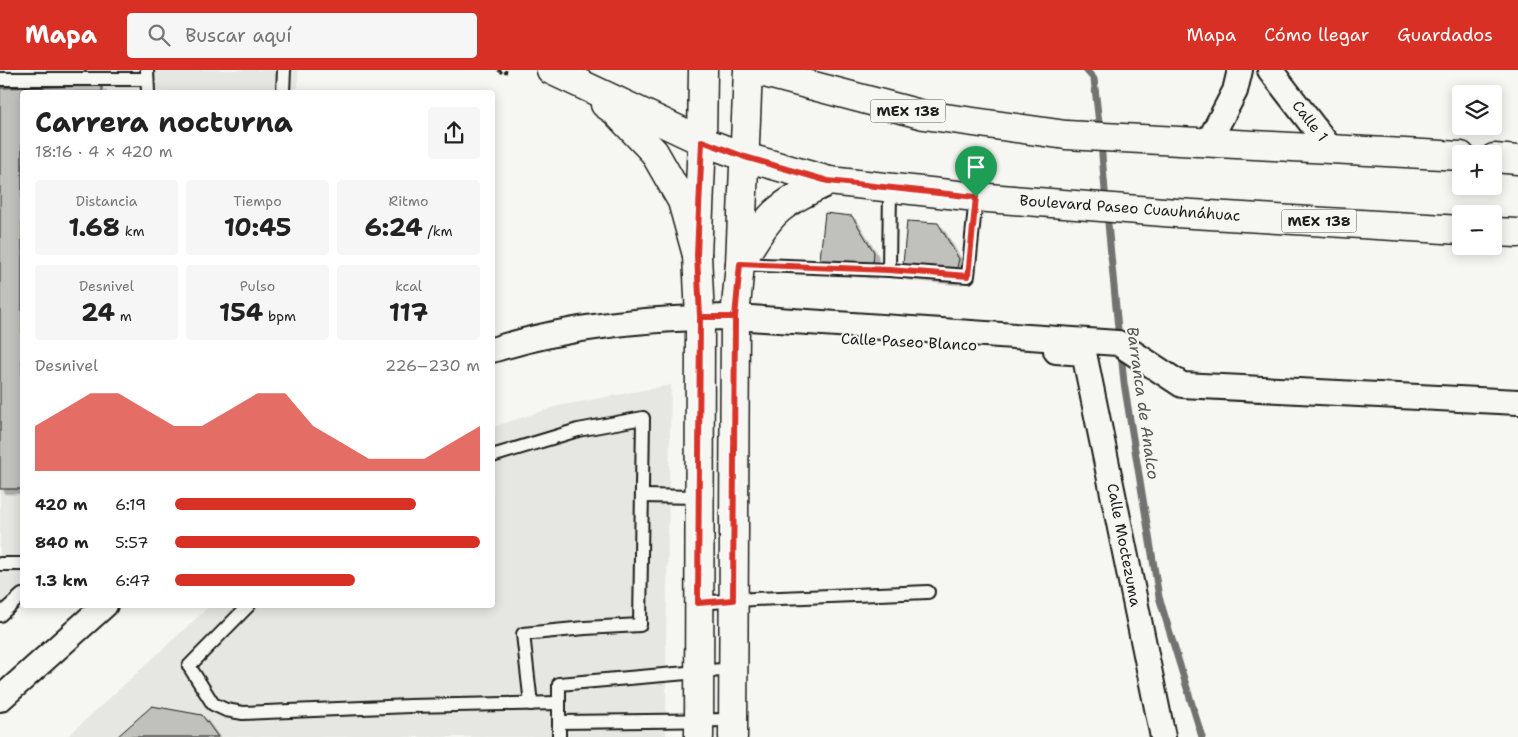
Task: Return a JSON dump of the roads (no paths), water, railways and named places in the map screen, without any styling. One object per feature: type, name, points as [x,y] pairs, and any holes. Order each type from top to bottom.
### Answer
[{"type":"main road","points":[[699,728],[700,317],[697,255],[703,70]]},
{"type":"main road","points":[[733,728],[735,324],[740,264],[748,70]]},
{"type":"main road","name":"MEX 138","points":[[753,70],[924,115],[1066,135],[1452,156]]},
{"type":"main road","points":[[559,72],[615,111],[654,152],[682,201],[697,255]]},
{"type":"main road","name":"Boulevard Paseo Cuauhnáhuac","points":[[559,72],[702,141],[745,157],[828,181],[976,197],[1176,213],[1452,229]]},
{"type":"main road","points":[[1502,159],[1518,160]]},
{"type":"main road","points":[[740,264],[752,244],[775,214],[804,193],[828,181]]},
{"type":"main road","points":[[1502,232],[1518,233]]},
{"type":"street","points":[[1197,142],[1235,91],[1240,70]]},
{"type":"street","name":"Calle 1","points":[[1270,70],[1331,149]]},
{"type":"street","points":[[495,349],[525,340],[606,324],[700,317],[735,324],[1118,343],[1182,385],[1518,402]]},
{"type":"street","name":"Calle Paseo Blanco","points":[[735,324],[1084,353]]},
{"type":"street","name":"Calle Moctezuma","points":[[1084,353],[1163,737]]},
{"type":"street","points":[[0,699],[102,608]]},
{"type":"lane","points":[[283,90],[284,70]]},
{"type":"lane","points":[[0,79],[147,74],[148,90]]},
{"type":"lane","points":[[889,270],[890,187]]},
{"type":"lane","points":[[740,264],[889,270],[968,276],[976,197]]},
{"type":"lane","points":[[495,455],[578,430],[643,418],[640,625],[524,634],[531,704]]},
{"type":"lane","points":[[642,496],[699,497]]},
{"type":"lane","points":[[0,564],[20,564]]},
{"type":"lane","points":[[698,603],[928,592]]},
{"type":"lane","points":[[0,615],[20,597]]},
{"type":"lane","points":[[246,608],[188,666],[213,704],[226,710],[243,713],[410,706],[558,703]]},
{"type":"lane","points":[[559,737],[559,684],[698,671],[733,670]]},
{"type":"lane","points":[[559,722],[733,728]]},
{"type":"waterway","name":"Barranca de Analco","points":[[1086,70],[1094,79],[1100,132]]},
{"type":"waterway","name":"Barranca de Analco","points":[[1101,143],[1106,202]]},
{"type":"waterway","name":"Barranca de Analco","points":[[1107,213],[1119,339]]},
{"type":"waterway","name":"Barranca de Analco","points":[[1121,352],[1124,383],[1159,597],[1202,737]]}]
